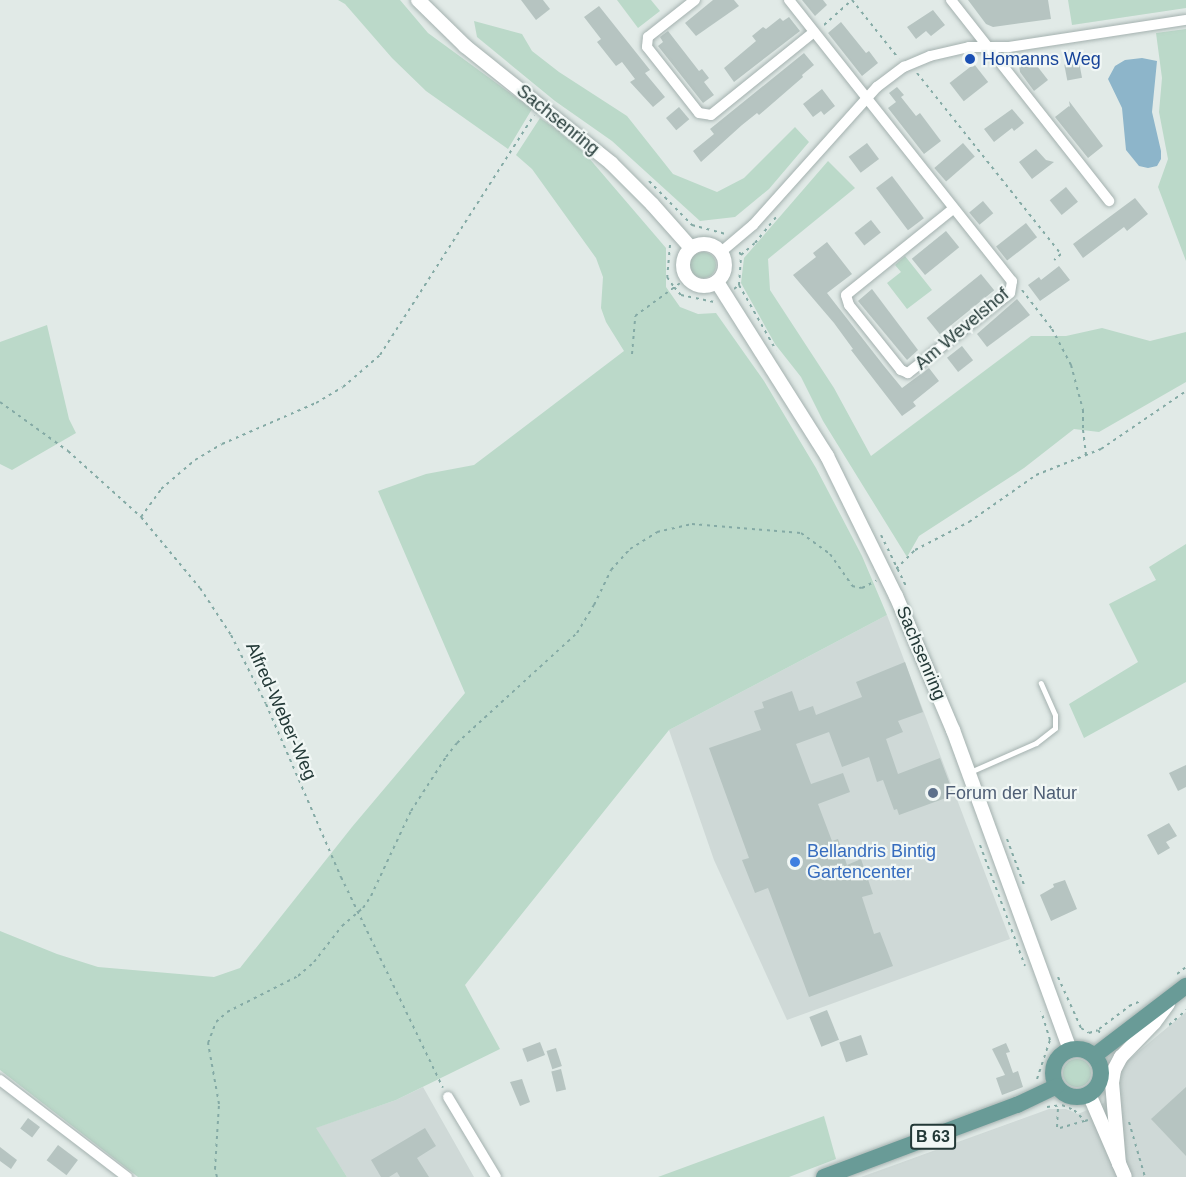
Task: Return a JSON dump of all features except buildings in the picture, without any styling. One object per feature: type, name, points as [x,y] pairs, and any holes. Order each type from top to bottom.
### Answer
[{"type":"main road","points":[[1094,1056],[1178,987]]},
{"type":"main road","points":[[1080,1049],[1094,1056],[1101,1074],[1097,1087],[1089,1094],[1073,1097],[1057,1086],[1054,1068],[1060,1057],[1070,1050],[1080,1049]]},
{"type":"main road","name":"B 63","points":[[824,1177],[1017,1105],[1057,1086]]},
{"type":"street","name":"Sachsenring","points":[[418,0],[465,46],[611,163],[690,248]]},
{"type":"street","points":[[695,0],[648,37],[647,47],[699,114],[711,115],[814,32]]},
{"type":"street","name":"Am Wevelshof","points":[[789,0],[1012,281],[1013,288],[1010,293],[908,374],[901,370],[849,305],[846,295],[953,209]]},
{"type":"street","points":[[951,0],[1109,201]]},
{"type":"street","points":[[721,252],[778,199],[877,87],[907,65],[944,52],[977,46],[1009,47],[1186,20]]},
{"type":"street","points":[[706,243],[721,252],[725,268],[717,282],[704,286],[687,278],[682,266],[690,248],[706,243]]},
{"type":"street","name":"Sachsenring","points":[[717,282],[827,456],[887,576],[969,773],[1070,1050]]},
{"type":"street","points":[[1122,1171],[1112,1083],[1114,1070],[1121,1057],[1154,1023],[1178,987]]},
{"type":"street","points":[[2,1087],[127,1177]]},
{"type":"street","points":[[1089,1094],[1122,1171]]},
{"type":"street","points":[[448,1097],[496,1177]]},
{"type":"lane","points":[[969,773],[1036,743],[1055,728],[1055,715],[1041,683]]},
{"type":"path","points":[[814,32],[852,0],[1061,254],[1054,260]]},
{"type":"path","points":[[141,517],[161,489],[195,460],[222,444],[316,403],[343,387],[380,355],[540,105]]},
{"type":"path","points":[[741,255],[755,243],[779,214]]},
{"type":"path","points":[[692,225],[725,234],[741,255],[739,285],[713,303],[681,295],[667,277],[670,244],[680,235],[692,225]]},
{"type":"path","points":[[632,354],[635,316],[687,278]]},
{"type":"path","points":[[1020,287],[1052,329],[1071,364],[1083,410],[1086,456]]},
{"type":"path","points":[[217,1177],[215,1170],[219,1104],[208,1043],[216,1022],[227,1012],[298,976],[314,962],[342,926],[371,896],[411,811],[457,743],[577,633],[619,559],[642,540],[669,528],[709,523],[739,529],[801,533],[830,554],[852,586],[862,588],[887,576],[915,550],[969,522],[1036,475],[1101,449],[1186,391]]},
{"type":"path","name":"Alfred-Weber-Weg","points":[[0,402],[68,451],[141,517],[200,588],[231,635],[266,704],[358,912],[448,1097]]},
{"type":"path","points":[[980,843],[1029,976]]},
{"type":"path","points":[[1178,987],[1186,967]]},
{"type":"path","points":[[1098,1030],[1129,1006],[1149,995]]},
{"type":"path","points":[[1040,1006],[1048,1033]]},
{"type":"path","points":[[1058,1105],[1058,1128],[1085,1121]]},
{"type":"path","points":[[1129,1121],[1145,1177]]},
{"type":"shaded area","points":[[887,615],[1010,939],[787,1020],[714,860],[669,730]]},
{"type":"shaded area","points":[[1186,1012],[1186,1177],[861,1177],[1049,1109],[1066,1109],[1078,1114],[1104,1103],[1114,1072]]},
{"type":"shaded area","points":[[423,1087],[474,1177],[347,1177],[315,1128],[396,1100]]},
{"type":"green space","points":[[338,0],[400,0],[428,33],[532,109],[508,149],[426,91],[392,58],[345,4]]},
{"type":"green space","points":[[617,0],[651,0],[660,11],[638,28]]},
{"type":"green space","points":[[1068,0],[1186,0],[1186,8],[1072,25]]},
{"type":"green space","points":[[474,21],[522,34],[532,51],[559,72],[627,116],[673,174],[717,192],[744,178],[795,127],[809,142],[769,189],[735,217],[700,221],[612,141],[555,101],[477,37]]},
{"type":"green space","points":[[1186,29],[1186,261],[1158,187],[1168,159],[1159,112],[1162,78],[1156,33]]},
{"type":"green space","points":[[540,118],[576,143],[666,248],[666,287],[680,307],[698,314],[716,313],[764,381],[816,468],[862,556],[887,615],[669,730],[465,985],[500,1049],[396,1100],[316,1128],[347,1177],[138,1177],[0,1070],[0,931],[57,954],[98,967],[214,977],[240,968],[352,827],[465,693],[378,491],[426,474],[474,465],[624,351],[606,322],[601,308],[603,277],[596,258],[532,169],[516,155]]},
{"type":"green space","points":[[828,161],[855,188],[768,259],[770,290],[834,388],[871,456],[1031,336],[1066,336],[1102,328],[1150,341],[1186,332],[1186,382],[1099,432],[1074,429],[1024,468],[919,536],[907,557],[823,421],[801,377],[775,344],[741,283],[744,258]]},
{"type":"green space","points":[[703,252],[712,256],[716,265],[712,274],[703,278],[694,274],[690,265],[694,256]]},
{"type":"green space","points":[[905,256],[932,290],[907,309],[887,283],[901,272],[895,265]]},
{"type":"green space","points":[[47,325],[69,419],[76,433],[12,470],[0,464],[0,342]]},
{"type":"green space","points":[[1186,544],[1186,682],[1084,738],[1069,704],[1138,662],[1109,604],[1156,580],[1149,567]]},
{"type":"green space","points":[[1077,1059],[1087,1063],[1091,1073],[1087,1083],[1077,1087],[1067,1083],[1063,1073],[1067,1063]]},
{"type":"green space","points":[[824,1116],[836,1159],[789,1177],[658,1177]]},
{"type":"water","points":[[1142,58],[1157,61],[1152,112],[1161,159],[1157,166],[1148,168],[1139,166],[1126,150],[1122,108],[1108,79],[1115,66],[1125,60]]},
{"type":"place","name":"Homanns Weg","points":[[970,59]]},
{"type":"place","name":"Forum der Natur","points":[[933,793]]},
{"type":"place","name":"Bellandris Bintig Gartencenter","points":[[795,862]]}]
